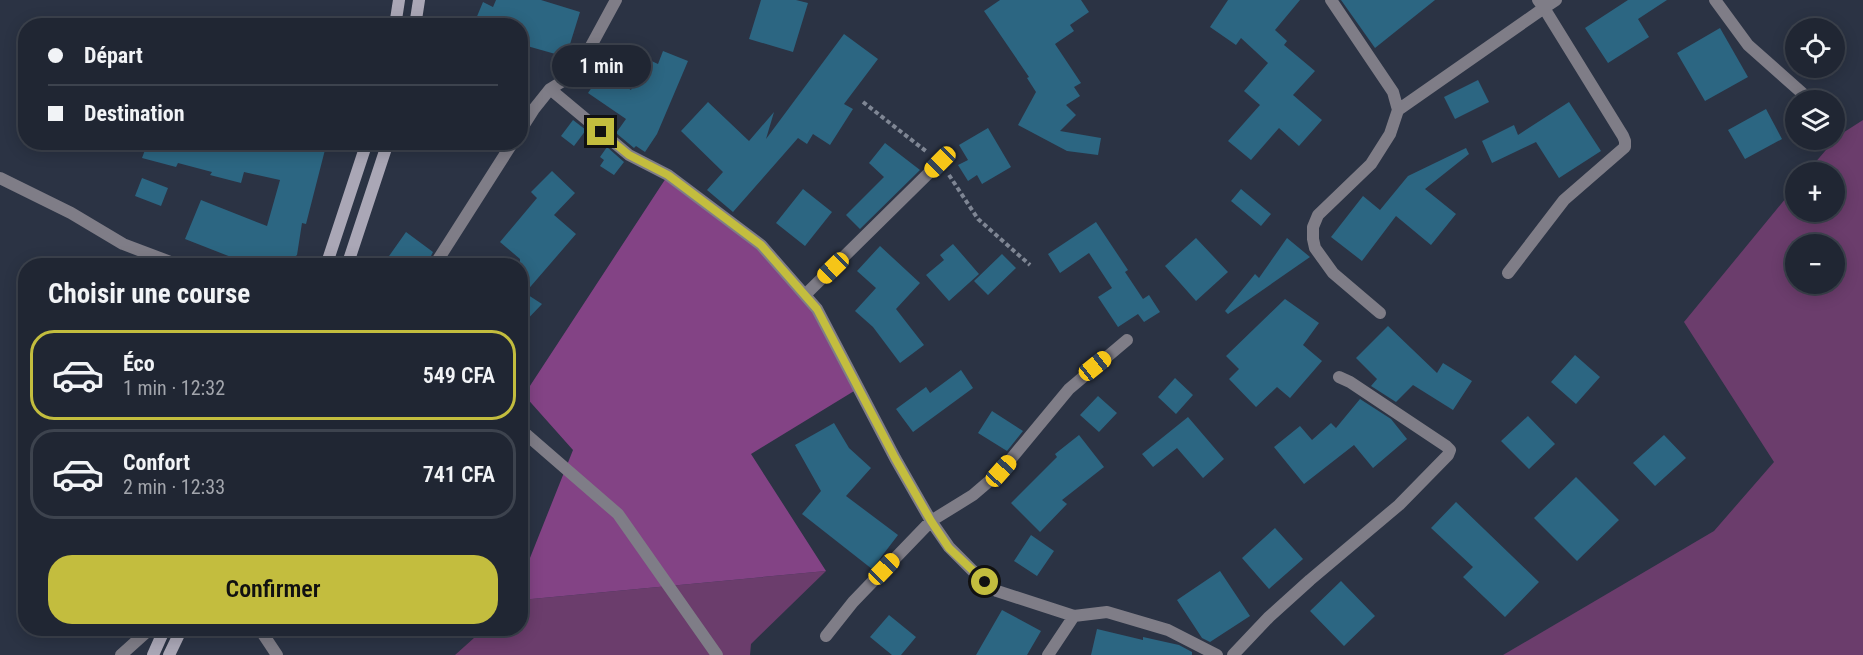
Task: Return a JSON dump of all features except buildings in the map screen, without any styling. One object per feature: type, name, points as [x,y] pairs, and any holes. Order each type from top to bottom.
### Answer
[{"type":"main road","points":[[396,18],[399,0]]},
{"type":"main road","points":[[416,18],[419,0]]},
{"type":"main road","points":[[329,258],[364,150]]},
{"type":"main road","points":[[350,258],[385,150]]},
{"type":"main road","points":[[153,655],[161,636]]},
{"type":"main road","points":[[169,655],[178,636]]},
{"type":"street","points":[[528,118],[550,89],[568,78],[585,57],[615,0]]},
{"type":"street","points":[[1331,0],[1393,92],[1398,110],[1390,134],[1371,164],[1318,215],[1313,227],[1315,248],[1333,273],[1380,313]]},
{"type":"street","points":[[1398,110],[1541,4],[1556,0]]},
{"type":"street","points":[[1715,0],[1748,45],[1799,90]]},
{"type":"street","points":[[1508,273],[1564,200],[1625,147],[1623,136],[1541,4]]},
{"type":"street","points":[[550,89],[629,155],[668,175],[761,245],[806,294],[817,309],[895,458],[931,521],[949,548],[974,572],[997,591],[1074,616],[1107,612],[1168,630],[1217,655]]},
{"type":"street","points":[[439,258],[508,150]]},
{"type":"street","points":[[806,294],[940,162]]},
{"type":"street","points":[[0,178],[71,213],[123,244],[160,258]]},
{"type":"street","points":[[826,636],[853,602],[931,521],[973,495],[1001,471],[1069,389],[1127,340]]},
{"type":"street","points":[[1233,655],[1269,617],[1310,580],[1400,505],[1448,455],[1449,450],[1446,446],[1339,377]]},
{"type":"street","points":[[528,436],[618,514],[717,655]]},
{"type":"street","points":[[1048,655],[1074,616]]},
{"type":"street","points":[[121,655],[142,636]]},
{"type":"street","points":[[264,636],[277,655]]},
{"type":"path","points":[[863,102],[940,162],[978,219],[1030,265]]},
{"type":"shaded area","points":[[1863,120],[1863,655],[1503,655],[1714,531],[1774,462],[1684,322],[1785,199],[1785,222],[1845,222],[1845,162],[1816,162],[1826,150],[1845,150],[1845,132]]},
{"type":"shaded area","points":[[668,175],[761,245],[801,288],[859,388],[751,454],[826,571],[528,599],[528,563],[573,450],[528,399],[528,389]]},
{"type":"shaded area","points":[[826,571],[751,644],[750,655],[455,655],[476,636],[528,636],[528,599]]},
{"type":"route","points":[[601,132],[629,155],[668,175],[761,245],[806,294],[817,309],[895,458],[931,521],[949,548],[985,582]]}]
